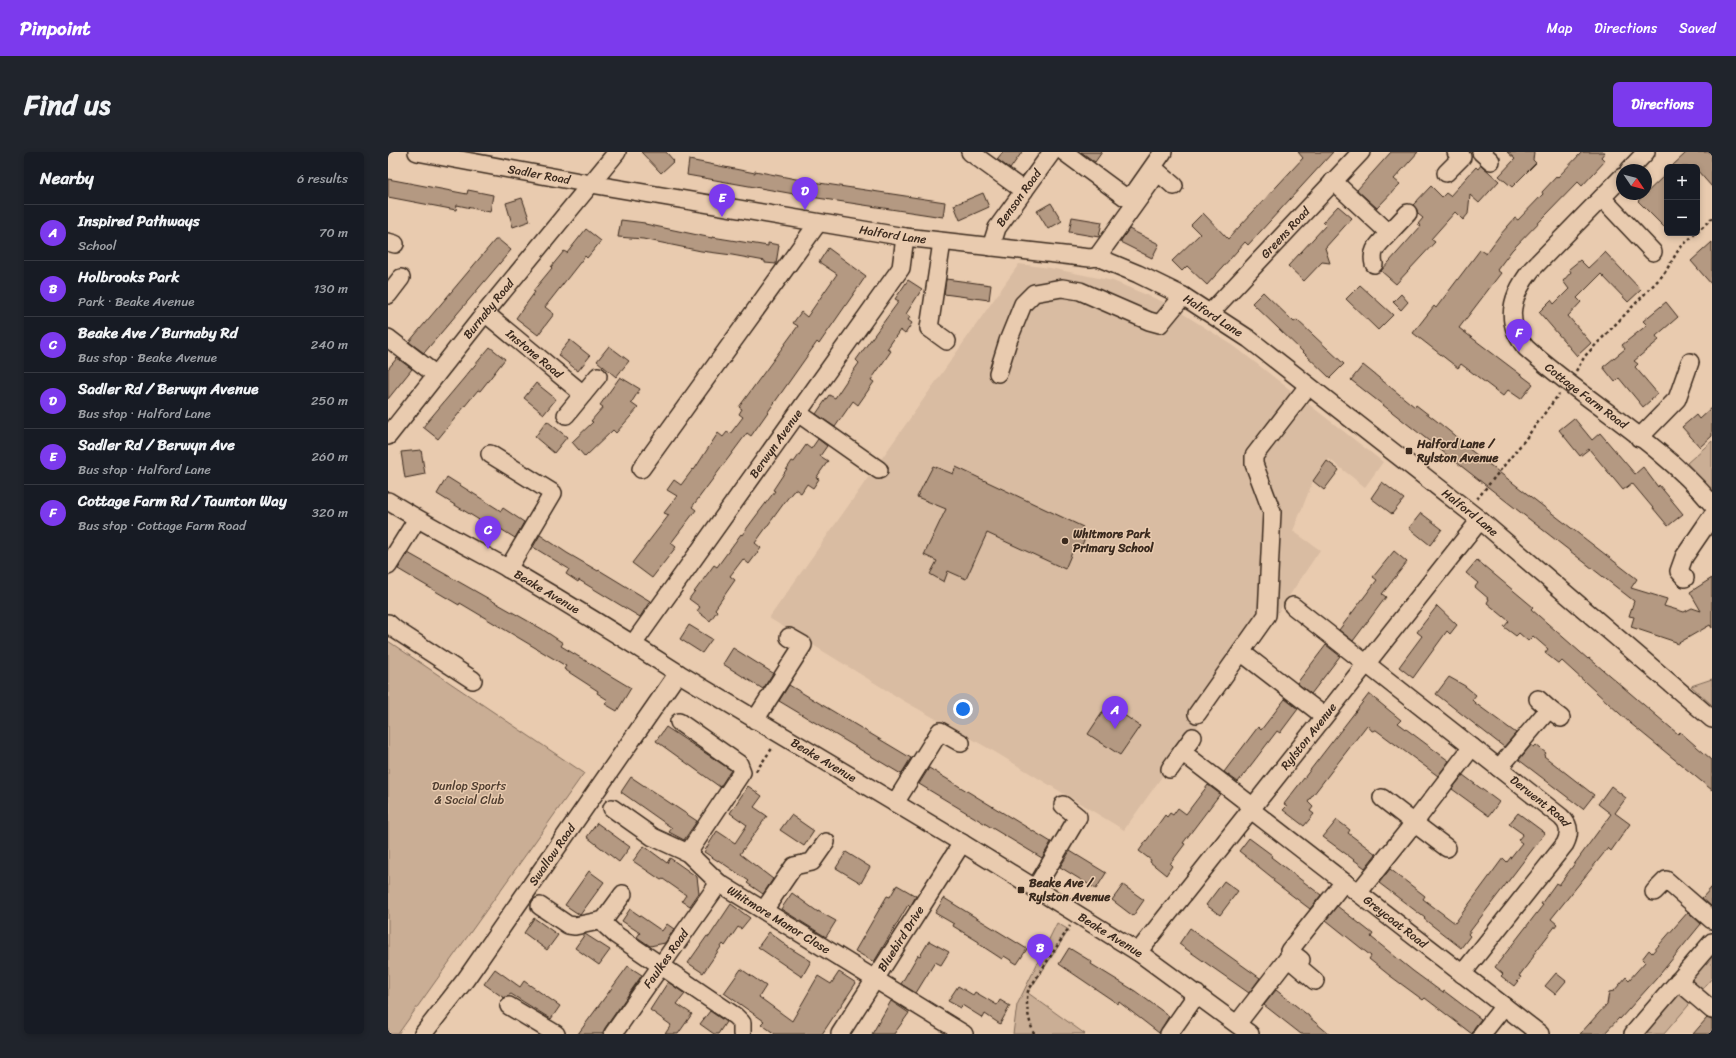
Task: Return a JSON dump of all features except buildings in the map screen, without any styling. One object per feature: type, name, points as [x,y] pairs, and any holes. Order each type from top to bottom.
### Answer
[{"type":"street","name":"Sadler Road","points":[[417,152],[591,184]]},
{"type":"street","name":"Burnaby Road","points":[[388,436],[485,313],[616,152]]},
{"type":"street","points":[[970,152],[1024,191]]},
{"type":"street","name":"Benson Road","points":[[991,247],[997,228],[1052,152]]},
{"type":"street","points":[[1064,152],[1125,197],[1135,192],[1163,152]]},
{"type":"street","name":"Greens Road","points":[[1210,313],[1361,152]]},
{"type":"street","name":"Cottage Farm Road","points":[[1634,164],[1646,152]]},
{"type":"street","points":[[1446,173],[1461,154]]},
{"type":"street","points":[[1097,257],[1158,172],[1174,186]]},
{"type":"street","points":[[1333,181],[1389,233]]},
{"type":"street","name":"Cottage Farm Road","points":[[1616,183],[1532,269],[1521,284],[1514,299],[1512,316],[1514,325],[1520,341],[1533,355],[1681,472],[1712,504]]},
{"type":"street","name":"Halford Lane","points":[[591,184],[905,237],[1090,258],[1097,257],[1138,274],[1183,296],[1249,339],[1474,515],[1712,719]]},
{"type":"street","points":[[1602,198],[1654,252]]},
{"type":"street","points":[[1374,264],[1372,257],[1373,251],[1408,213]]},
{"type":"street","points":[[642,470],[818,223]]},
{"type":"street","name":"Berwyn Avenue","points":[[633,644],[901,268],[905,237]]},
{"type":"street","points":[[942,242],[929,328],[947,341]]},
{"type":"street","points":[[388,295],[401,278]]},
{"type":"street","points":[[998,373],[1008,341],[1023,304],[1034,293],[1062,288],[1080,291],[1127,312],[1160,324],[1183,296]]},
{"type":"street","name":"Instone Road","points":[[485,313],[583,394]]},
{"type":"street","points":[[388,338],[436,375]]},
{"type":"street","points":[[1639,438],[1677,399],[1690,362]]},
{"type":"street","points":[[566,415],[598,376]]},
{"type":"street","points":[[1197,714],[1267,615],[1272,512],[1254,464],[1254,456],[1308,386]]},
{"type":"street","points":[[798,413],[879,470]]},
{"type":"street","points":[[490,454],[553,493],[508,569]]},
{"type":"street","name":"Beake Avenue","points":[[388,501],[417,519],[508,569],[633,644],[755,720],[962,843],[1138,952],[1250,1034]]},
{"type":"street","name":"Rylston Avenue","points":[[1138,952],[1366,664],[1474,515]]},
{"type":"street","points":[[1685,578],[1679,571],[1684,557],[1712,516]]},
{"type":"street","points":[[388,566],[417,519]]},
{"type":"street","name":"Derwent Road","points":[[1293,606],[1564,820],[1568,828],[1568,836],[1564,844],[1462,974]]},
{"type":"street","points":[[388,623],[396,630],[473,680]]},
{"type":"street","points":[[755,720],[802,644]]},
{"type":"street","points":[[1241,652],[1324,716]]},
{"type":"street","name":"Swallow Road","points":[[423,1034],[466,979],[678,673]]},
{"type":"street","points":[[1499,768],[1550,709]]},
{"type":"street","points":[[679,722],[739,764],[742,772],[688,853]]},
{"type":"street","points":[[895,803],[940,731],[960,743]]},
{"type":"street","points":[[1170,769],[1193,737]]},
{"type":"street","points":[[1358,893],[1472,747]]},
{"type":"street","name":"Greycoat Road","points":[[1182,752],[1344,882],[1540,1034]]},
{"type":"street","points":[[1382,798],[1447,848]]},
{"type":"street","points":[[1035,889],[1083,821],[1063,805]]},
{"type":"street","name":"Whitmore Manor Close","points":[[612,808],[653,837],[688,853],[719,883],[855,967],[876,978],[964,1034]]},
{"type":"street","points":[[764,910],[794,866],[812,862],[826,842]]},
{"type":"street","name":"Bluebird Drive","points":[[840,1034],[962,843]]},
{"type":"street","points":[[1665,881],[1712,920]]},
{"type":"street","points":[[1237,1024],[1287,952],[1344,882]]},
{"type":"street","name":"Faulkes Road","points":[[613,1034],[719,883]]},
{"type":"street","points":[[540,906],[568,925],[575,926],[604,920],[623,894]]},
{"type":"street","points":[[604,920],[605,925],[616,935],[735,1016],[742,1023],[742,1034]]},
{"type":"street","points":[[1633,1034],[1712,942]]},
{"type":"street","points":[[1287,952],[1315,980]]},
{"type":"street","points":[[1678,981],[1712,1010]]},
{"type":"street","points":[[1169,1034],[1197,994]]},
{"type":"street","points":[[509,1006],[556,1034]]},
{"type":"street","points":[[1482,1034],[1504,1006]]},
{"type":"path","points":[[1700,228],[1712,218]]},
{"type":"path","points":[[1474,515],[1524,441],[1557,396],[1569,384],[1585,356],[1664,274],[1679,249],[1692,236]]},
{"type":"path","points":[[1034,1034],[1030,1022],[1026,998],[1028,991],[1077,915]]},
{"type":"shaded area","name":"Whitmore Park Primary School","points":[[1019,264],[1050,268],[1113,281],[1166,303],[1234,346],[1383,462],[1365,487],[1329,459],[1313,481],[1293,531],[1320,550],[1269,626],[1124,830],[995,752],[904,701],[769,618]]},
{"type":"green space","points":[[1712,441],[1712,491],[1687,463]]},
{"type":"green space","name":"Dunlop Sports & Social Club","points":[[388,641],[584,773],[398,1034],[388,1034]]},
{"type":"green space","points":[[1712,679],[1712,705],[1691,686]]},
{"type":"green space","points":[[1057,923],[1069,930],[1028,993],[1085,1034],[1013,1034],[1017,1005]]},
{"type":"green space","points":[[1712,952],[1712,978],[1664,1034],[1642,1034]]},
{"type":"place","name":"Sadler Rd / Berwyn Avenue","points":[[805,210]]},
{"type":"place","name":"Sadler Rd / Berwyn Ave","points":[[722,217]]},
{"type":"place","name":"Cottage Farm Rd / Taunton Way","points":[[1519,352]]},
{"type":"place","name":"Halford Lane / Rylston Avenue","points":[[1409,451]]},
{"type":"place","name":"Whitmore Park Primary School","points":[[1065,541]]},
{"type":"place","name":"Beake Ave / Burnaby Rd","points":[[488,549]]},
{"type":"place","name":"Inspired Pathways","points":[[1115,729]]},
{"type":"place","name":"Beake Ave / Rylston Avenue","points":[[1021,890]]},
{"type":"place","name":"Holbrooks Park","points":[[1040,967]]}]
